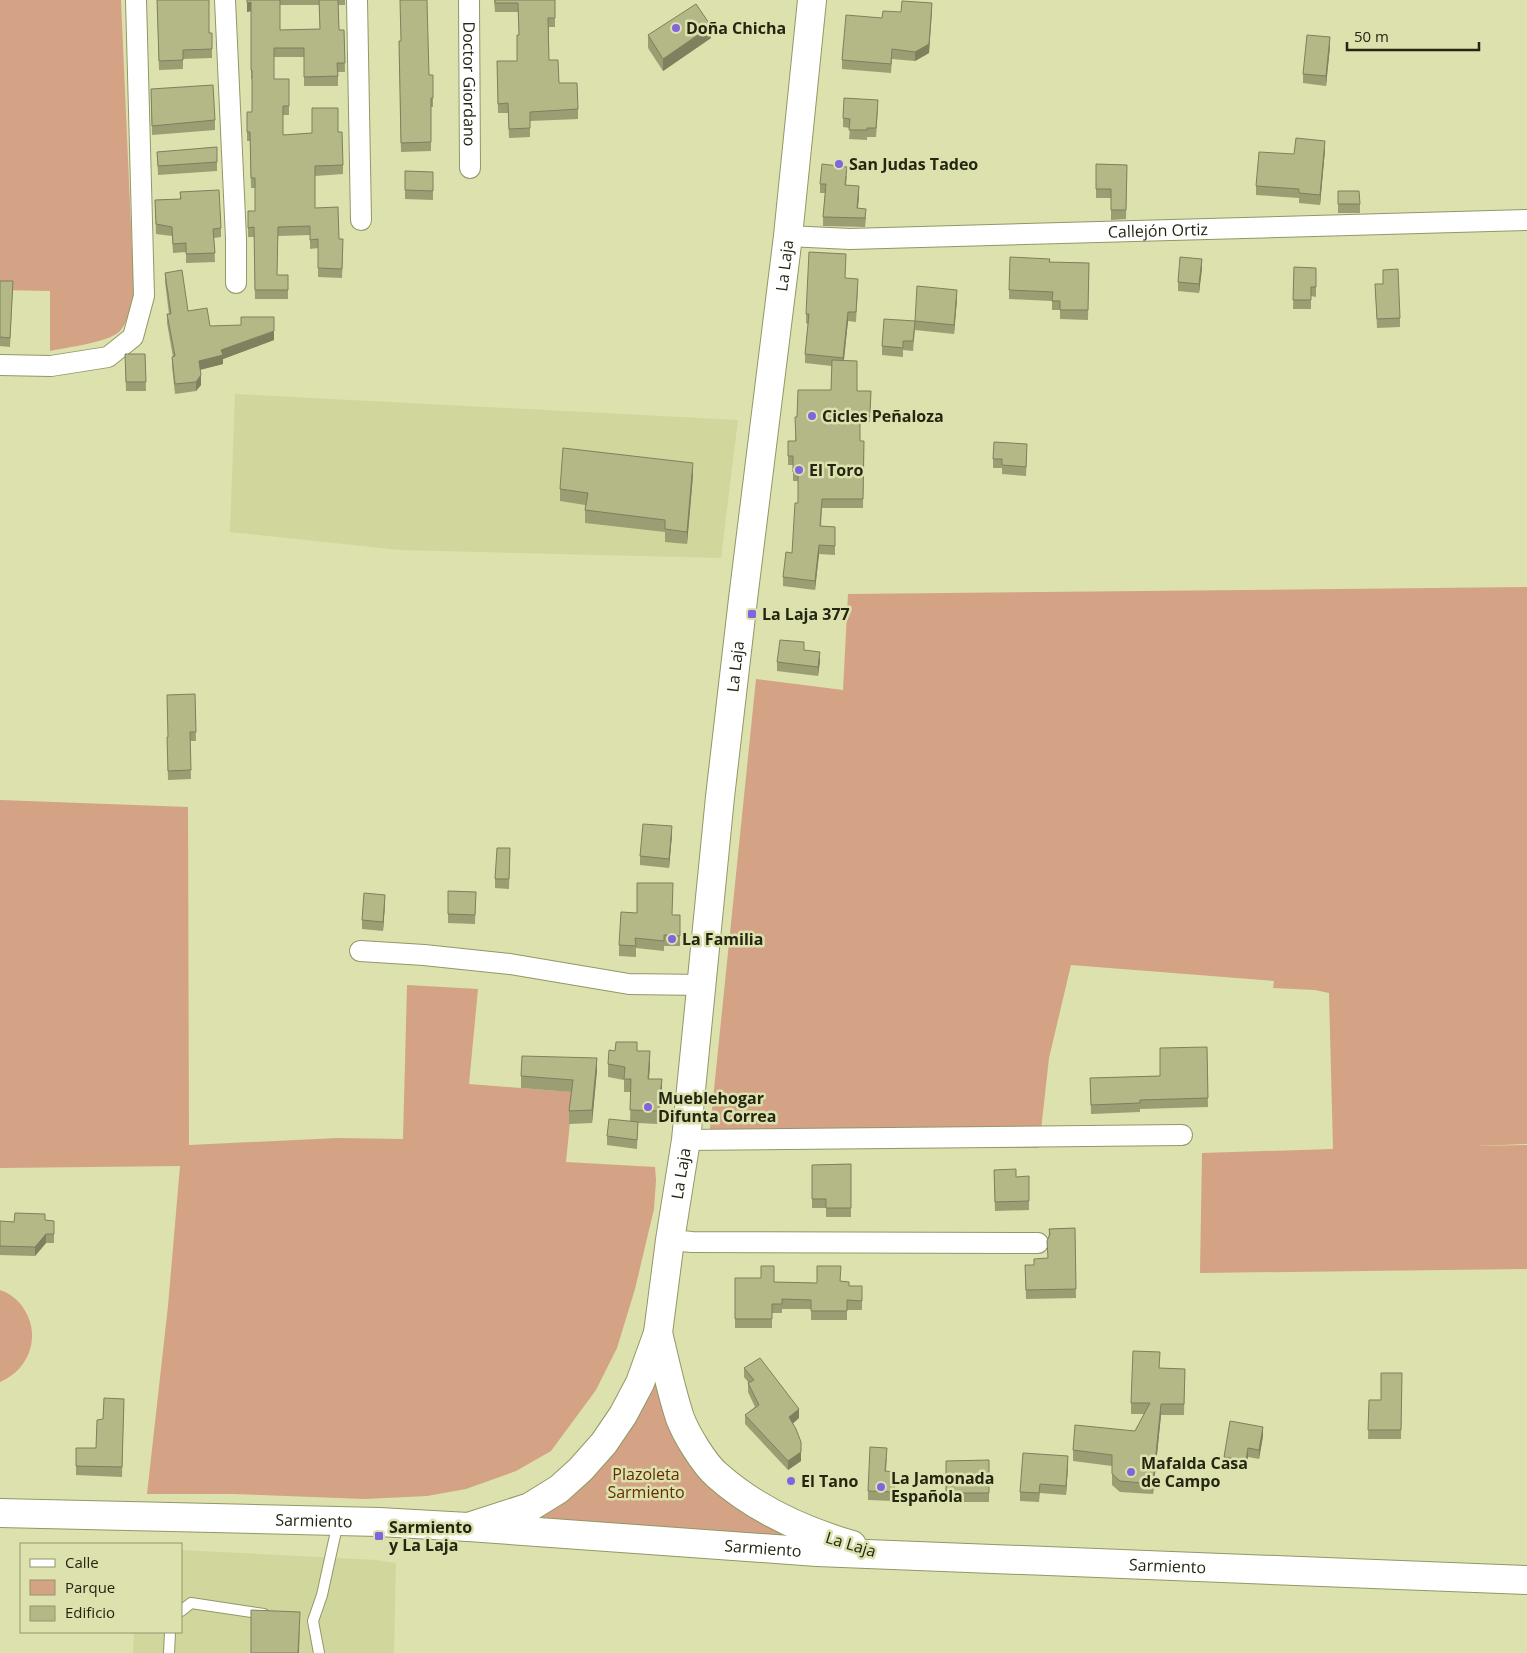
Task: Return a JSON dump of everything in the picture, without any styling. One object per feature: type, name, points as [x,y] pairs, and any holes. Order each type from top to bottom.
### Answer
[{"type":"main road","name":"La Laja","points":[[468,1527],[530,1507],[560,1489],[581,1469],[604,1443],[623,1415],[640,1383],[658,1333],[686,1140],[743,599],[788,236],[812,0]]},
{"type":"main road","name":"La Laja","points":[[658,1333],[681,1419],[695,1446],[716,1474],[740,1493],[773,1513],[826,1537],[886,1554]]},
{"type":"main road","name":"Sarmiento","points":[[0,1513],[339,1521],[468,1527],[817,1552],[1527,1580]]},
{"type":"street","points":[[0,365],[51,366],[108,357],[133,337],[144,296],[136,0]]},
{"type":"street","points":[[225,0],[236,239],[236,283]]},
{"type":"street","points":[[358,0],[361,220]]},
{"type":"street","name":"Doctor Giordano","points":[[469,0],[470,168]]},
{"type":"street","name":"Callejón Ortiz","points":[[788,236],[850,239],[1527,220]]},
{"type":"street","points":[[360,951],[424,955],[510,964],[629,984],[701,985]]},
{"type":"street","points":[[686,1140],[1182,1135]]},
{"type":"street","points":[[670,1240],[692,1242],[1038,1243]]},
{"type":"lane","points":[[319,1653],[308,1621],[322,1595],[339,1521]]},
{"type":"lane","points":[[182,1610],[191,1603],[276,1616]]},
{"type":"lane","points":[[169,1653],[170,1633]]},
{"type":"shaded area","points":[[235,394],[738,420],[721,558],[400,550],[230,532]]},
{"type":"shaded area","points":[[182,1550],[376,1560],[396,1563],[394,1653],[133,1653],[134,1633],[182,1633]]},
{"type":"green space","points":[[0,0],[121,0],[134,296],[122,329],[113,336],[96,342],[50,351],[50,291],[0,290]]},
{"type":"green space","points":[[1527,587],[1527,1144],[1475,1146],[1527,1145],[1527,1269],[1200,1273],[1202,1153],[1333,1149],[1329,993],[1315,990],[1273,988],[1274,981],[1071,965],[1049,1058],[1039,1148],[708,1148],[756,679],[843,690],[848,594]]},
{"type":"green space","points":[[0,800],[188,807],[189,1145],[338,1138],[403,1139],[407,985],[478,989],[469,1084],[573,1092],[566,1162],[655,1167],[654,1209],[635,1289],[617,1348],[596,1390],[551,1451],[516,1471],[466,1489],[427,1496],[365,1499],[233,1494],[147,1494],[168,1306],[180,1166],[0,1168]]},
{"type":"green space","points":[[0,1290],[12,1296],[22,1306],[28,1316],[32,1338],[26,1359],[11,1376],[0,1382]]},
{"type":"green space","name":"Plazoleta Sarmiento","points":[[656,1367],[666,1413],[808,1539],[516,1525]]},
{"type":"building","points":[[157,0],[209,0],[209,33],[212,33],[212,49],[183,50],[183,60],[159,61]]},
{"type":"building","points":[[247,0],[280,0],[280,30],[320,29],[319,0],[338,0],[339,30],[344,30],[345,63],[337,63],[338,76],[304,77],[304,48],[274,48],[274,79],[289,79],[289,106],[283,106],[283,135],[312,133],[312,108],[338,108],[338,132],[342,132],[343,165],[315,166],[315,208],[338,207],[339,239],[343,239],[342,269],[318,268],[318,239],[310,240],[310,226],[278,227],[277,275],[288,275],[288,290],[255,290],[254,227],[248,228],[248,211],[255,211],[255,178],[251,178],[250,132],[247,132],[247,112],[252,112],[252,70],[251,2],[247,3]]},
{"type":"building","points":[[400,0],[427,0],[429,75],[433,75],[431,142],[401,143]]},
{"type":"building","points":[[495,0],[555,0],[555,18],[548,18],[549,60],[558,60],[559,83],[577,83],[578,109],[530,112],[530,128],[509,129],[508,103],[498,104],[497,61],[517,61],[517,35],[519,35],[518,3],[495,3]]},
{"type":"building","points":[[902,1],[932,3],[929,44],[915,52],[892,49],[891,64],[842,60],[846,15],[882,18],[883,11],[901,12]]},
{"type":"building","points":[[696,4],[711,26],[663,59],[648,35]]},
{"type":"building","points":[[1307,35],[1330,37],[1326,76],[1303,74]]},
{"type":"building","points":[[213,85],[215,120],[152,126],[151,89]]},
{"type":"building","points":[[844,98],[878,100],[876,128],[849,130],[850,119],[843,118]]},
{"type":"building","points":[[1296,138],[1325,141],[1320,195],[1299,193],[1299,189],[1256,186],[1259,152],[1294,154]]},
{"type":"building","points":[[217,147],[217,162],[158,166],[157,152]]},
{"type":"building","points":[[822,164],[847,167],[845,185],[859,186],[857,208],[866,209],[865,218],[823,217],[826,184],[820,184]]},
{"type":"building","points":[[1096,164],[1127,165],[1126,210],[1111,210],[1111,189],[1096,189]]},
{"type":"building","points":[[405,171],[433,172],[433,191],[405,190]]},
{"type":"building","points":[[219,190],[221,228],[213,229],[215,253],[186,254],[186,243],[173,244],[172,227],[156,224],[155,200],[181,199],[180,192]]},
{"type":"building","points":[[1338,191],[1359,191],[1360,204],[1338,204]]},
{"type":"building","points":[[809,252],[846,254],[845,278],[858,279],[856,312],[848,312],[843,358],[805,354],[809,314],[806,314]]},
{"type":"building","points":[[1010,257],[1050,259],[1049,262],[1089,263],[1088,310],[1060,310],[1060,301],[1052,301],[1053,292],[1009,290]]},
{"type":"building","points":[[1180,257],[1202,259],[1199,284],[1178,282]]},
{"type":"building","points":[[1294,267],[1316,268],[1316,287],[1311,287],[1311,300],[1293,300]]},
{"type":"building","points":[[1398,269],[1400,318],[1377,319],[1375,284],[1383,284],[1383,270]]},
{"type":"building","points":[[182,270],[188,311],[207,308],[210,326],[241,325],[241,317],[274,317],[274,331],[221,350],[223,355],[199,361],[201,375],[196,382],[175,384],[172,357],[175,356],[167,314],[171,314],[165,273]]},
{"type":"building","points":[[0,281],[13,281],[10,338],[0,337]]},
{"type":"building","points":[[917,286],[957,290],[954,325],[915,321]]},
{"type":"building","points":[[884,319],[915,321],[913,341],[903,341],[903,348],[882,346]]},
{"type":"building","points":[[125,354],[145,354],[146,382],[126,382]]},
{"type":"building","points":[[832,360],[857,361],[857,391],[871,391],[870,413],[860,413],[860,441],[864,441],[863,499],[822,499],[820,526],[835,527],[835,546],[819,545],[815,581],[783,577],[786,552],[792,553],[795,503],[798,503],[798,472],[793,472],[793,456],[788,456],[788,441],[796,441],[795,417],[797,417],[798,390],[831,390]]},
{"type":"building","points":[[994,442],[1027,444],[1026,467],[1002,465],[1002,459],[993,459]]},
{"type":"building","points":[[563,448],[693,463],[687,532],[665,529],[665,520],[585,510],[588,493],[560,489]]},
{"type":"building","points":[[780,640],[804,642],[804,650],[820,652],[818,667],[777,662]]},
{"type":"building","points":[[195,694],[196,732],[190,732],[191,770],[168,771],[167,695]]},
{"type":"building","points":[[643,824],[672,826],[669,859],[640,856]]},
{"type":"building","points":[[497,848],[510,848],[509,879],[495,879]]},
{"type":"building","points":[[637,883],[673,883],[672,915],[680,915],[680,936],[664,935],[664,941],[635,938],[636,946],[619,945],[621,912],[637,913]]},
{"type":"building","points":[[448,891],[476,892],[475,915],[448,914]]},
{"type":"building","points":[[364,893],[385,895],[383,922],[362,920]]},
{"type":"building","points":[[616,1042],[637,1042],[637,1051],[650,1051],[648,1079],[662,1079],[658,1111],[630,1110],[631,1079],[624,1079],[625,1067],[608,1064],[609,1050],[615,1051]]},
{"type":"building","points":[[1207,1047],[1208,1098],[1140,1100],[1140,1103],[1091,1105],[1090,1078],[1160,1076],[1160,1048]]},
{"type":"building","points":[[522,1056],[597,1058],[592,1110],[569,1111],[573,1080],[521,1076]]},
{"type":"building","points":[[609,1119],[638,1122],[637,1140],[607,1136]]},
{"type":"building","points":[[851,1164],[851,1208],[826,1208],[826,1199],[812,1199],[812,1165]]},
{"type":"building","points":[[1016,1169],[1016,1177],[1029,1176],[1029,1201],[995,1202],[994,1170]]},
{"type":"building","points":[[15,1213],[45,1214],[45,1220],[54,1221],[54,1234],[46,1234],[35,1247],[0,1246],[0,1221],[14,1222]]},
{"type":"building","points":[[1075,1228],[1076,1289],[1026,1290],[1025,1265],[1034,1265],[1034,1259],[1048,1258],[1047,1241],[1050,1234],[1049,1229]]},
{"type":"building","points":[[761,1266],[774,1266],[774,1282],[817,1283],[817,1266],[841,1266],[840,1281],[849,1282],[849,1286],[862,1286],[862,1301],[847,1300],[847,1311],[811,1311],[811,1300],[782,1299],[782,1304],[772,1304],[772,1319],[735,1319],[735,1278],[761,1278]]},
{"type":"building","points":[[1133,1351],[1160,1352],[1159,1368],[1185,1369],[1184,1404],[1161,1404],[1153,1484],[1120,1481],[1112,1474],[1112,1455],[1073,1450],[1075,1425],[1135,1431],[1150,1403],[1131,1403]]},
{"type":"building","points":[[760,1358],[799,1409],[789,1417],[801,1442],[801,1452],[788,1461],[745,1415],[759,1405],[748,1383],[754,1380],[744,1368]]},
{"type":"building","points":[[1381,1373],[1402,1373],[1401,1430],[1368,1430],[1369,1400],[1381,1400]]},
{"type":"building","points":[[104,1398],[124,1399],[122,1467],[76,1466],[76,1448],[96,1448],[97,1420],[103,1419]]},
{"type":"building","points":[[1230,1421],[1263,1427],[1259,1450],[1248,1448],[1246,1461],[1224,1457]]},
{"type":"building","points":[[870,1447],[887,1448],[885,1471],[895,1472],[894,1492],[868,1491]]},
{"type":"building","points":[[1023,1453],[1068,1456],[1066,1486],[1040,1484],[1039,1493],[1020,1492]]},
{"type":"building","points":[[989,1460],[989,1493],[946,1493],[946,1461]]},
{"type":"building","points":[[251,1610],[300,1612],[298,1653],[251,1653]]},
{"type":"place","name":"Doña Chicha","points":[[676,28]]},
{"type":"place","name":"San Judas Tadeo","points":[[839,164]]},
{"type":"place","name":"Cicles Peñaloza","points":[[812,416]]},
{"type":"place","name":"El Toro","points":[[799,470]]},
{"type":"place","name":"La Laja 377","points":[[752,614]]},
{"type":"place","name":"La Familia","points":[[672,939]]},
{"type":"place","name":"Mueblehogar Difunta Correa","points":[[648,1107]]},
{"type":"place","name":"Mafalda Casa de Campo","points":[[1131,1472]]},
{"type":"place","name":"El Tano","points":[[791,1481]]},
{"type":"place","name":"La Jamonada Española","points":[[881,1487]]},
{"type":"place","name":"Sarmiento y La Laja","points":[[379,1536]]}]
